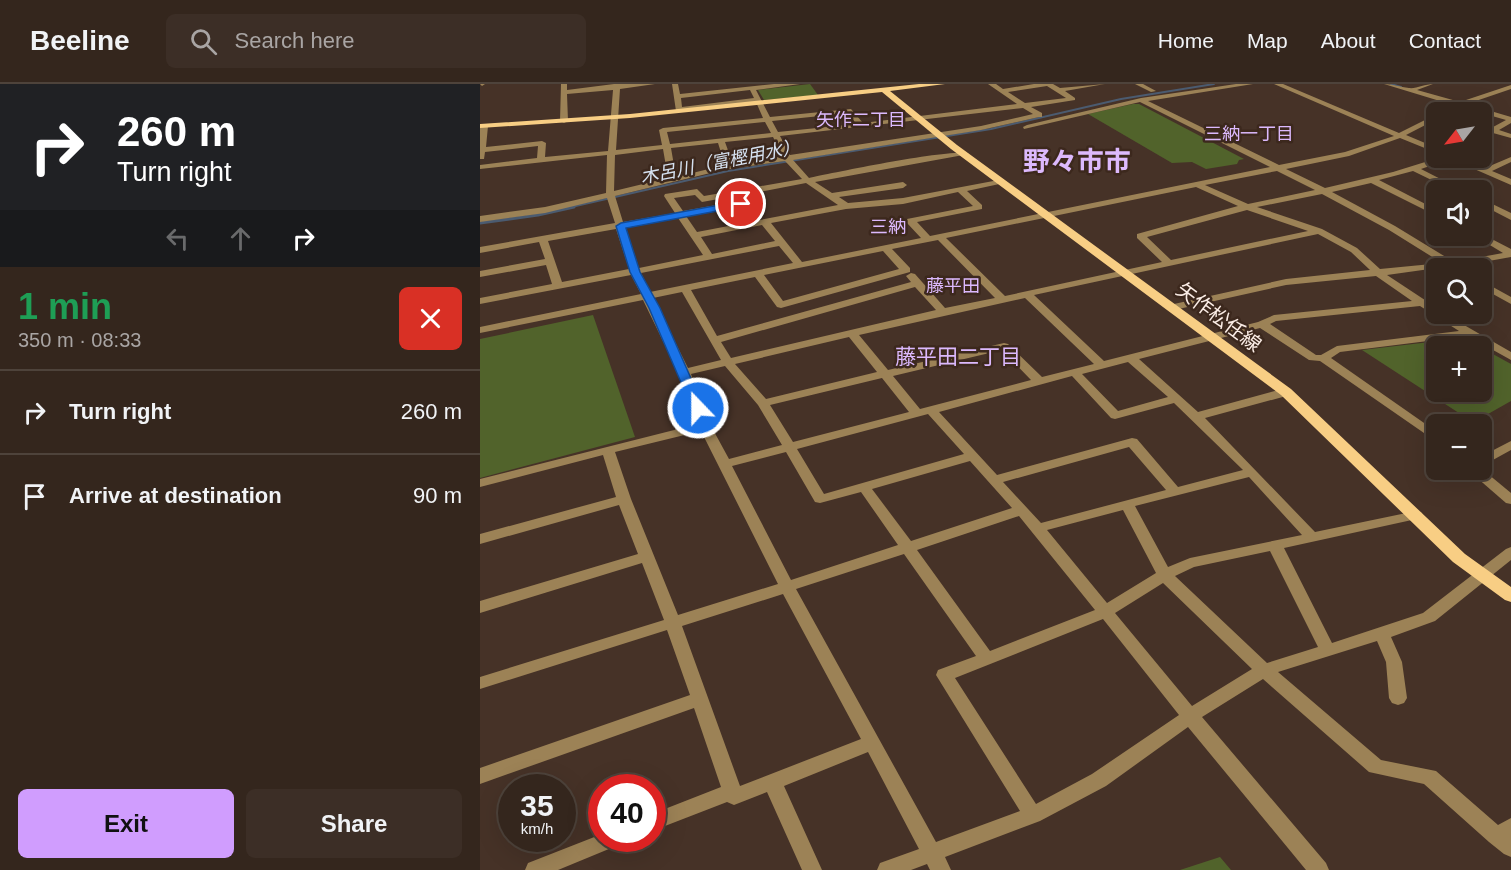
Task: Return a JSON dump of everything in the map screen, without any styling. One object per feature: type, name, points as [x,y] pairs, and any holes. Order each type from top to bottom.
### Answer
[{"type":"main road","points":[[482,129],[885,91],[902,86],[941,84]]},
{"type":"main road","name":"矢作松任線","points":[[885,91],[942,138],[1174,307],[1286,392],[1459,558],[1511,596]]},
{"type":"street","points":[[564,121],[565,88],[652,84]]},
{"type":"street","points":[[675,84],[680,109],[759,102]]},
{"type":"street","points":[[677,96],[797,84]]},
{"type":"street","points":[[942,138],[1039,115],[991,84]]},
{"type":"street","points":[[482,129],[480,165],[919,120],[1073,99],[1048,84],[1001,91]]},
{"type":"street","points":[[1060,90],[1102,84]]},
{"type":"street","points":[[1138,84],[1153,91]]},
{"type":"street","points":[[1020,129],[1141,100],[1250,84]]},
{"type":"street","points":[[1277,84],[1426,146]]},
{"type":"street","points":[[1387,84],[1448,102]]},
{"type":"street","points":[[1409,91],[1430,84]]},
{"type":"street","points":[[617,86],[611,153],[611,197],[635,272],[684,372],[705,426],[787,587],[941,870]]},
{"type":"street","points":[[1468,102],[1511,87]]},
{"type":"street","points":[[752,88],[789,160],[808,181],[846,206]]},
{"type":"street","points":[[1141,100],[1324,191],[1439,258]]},
{"type":"street","points":[[673,181],[663,130],[850,111],[861,126]]},
{"type":"street","points":[[1492,115],[1511,120]]},
{"type":"street","points":[[1492,130],[1511,120]]},
{"type":"street","points":[[480,330],[1346,154],[1400,135],[1426,122]]},
{"type":"street","points":[[1492,130],[1511,136]]},
{"type":"street","points":[[480,219],[545,210],[611,197],[730,167],[1010,131]]},
{"type":"street","points":[[721,141],[730,167]]},
{"type":"street","points":[[481,150],[542,143],[541,160]]},
{"type":"street","points":[[709,257],[668,196],[697,192],[702,199],[905,162],[965,154]]},
{"type":"street","points":[[1486,171],[1511,159]]},
{"type":"street","points":[[903,201],[905,162]]},
{"type":"street","points":[[1168,262],[1140,236],[1247,207],[1372,180],[1426,165]]},
{"type":"street","points":[[1478,168],[1511,182]]},
{"type":"street","points":[[1415,169],[1438,180]]},
{"type":"street","points":[[1372,180],[1426,207]]},
{"type":"street","points":[[480,250],[680,215],[903,201],[1001,182]]},
{"type":"street","points":[[831,196],[903,185]]},
{"type":"street","points":[[1198,185],[1247,207],[1319,231],[1354,250],[1377,272],[1426,306]]},
{"type":"street","points":[[960,189],[980,207],[910,221],[934,238],[1002,299]]},
{"type":"street","points":[[754,190],[770,210]]},
{"type":"street","points":[[1492,207],[1511,217]]},
{"type":"street","points":[[765,222],[770,210]]},
{"type":"street","points":[[695,235],[765,222]]},
{"type":"street","points":[[765,222],[800,266]]},
{"type":"street","points":[[684,372],[1168,262],[1319,231]]},
{"type":"street","points":[[543,239],[558,286]]},
{"type":"street","points":[[480,301],[782,243]]},
{"type":"street","points":[[1492,243],[1511,254]]},
{"type":"street","points":[[886,248],[943,312]]},
{"type":"street","points":[[1492,258],[1511,254]]},
{"type":"street","points":[[480,274],[550,261]]},
{"type":"street","points":[[1174,307],[1286,282],[1426,269]]},
{"type":"street","points":[[758,274],[781,305],[906,270]]},
{"type":"street","points":[[714,340],[917,283]]},
{"type":"street","points":[[685,289],[728,362],[763,403],[820,499],[972,456]]},
{"type":"street","points":[[1492,290],[1511,301]]},
{"type":"street","points":[[1028,294],[1102,365]]},
{"type":"street","points":[[725,464],[1075,373],[1210,335],[1262,324],[1274,318],[1422,303]]},
{"type":"street","points":[[1262,324],[1313,358],[1323,358],[1337,349],[1468,333]]},
{"type":"street","points":[[1454,324],[1511,357]]},
{"type":"street","points":[[852,333],[885,374],[972,456],[1038,528],[1190,717],[1319,870]]},
{"type":"street","points":[[763,403],[1004,346],[1040,382]]},
{"type":"street","points":[[1130,357],[1196,416],[1313,538]]},
{"type":"street","points":[[1323,358],[1426,430]]},
{"type":"street","points":[[1075,373],[1115,415],[1176,399]]},
{"type":"street","points":[[1196,416],[1286,392]]},
{"type":"street","points":[[480,483],[705,426]]},
{"type":"street","points":[[994,480],[1132,442],[1174,490]]},
{"type":"street","points":[[1492,456],[1511,445]]},
{"type":"street","points":[[608,450],[624,499],[673,623],[734,796],[871,743]]},
{"type":"street","points":[[1038,528],[1174,490],[1252,472]]},
{"type":"street","points":[[1486,480],[1511,500]]},
{"type":"street","points":[[865,488],[987,658]]},
{"type":"street","points":[[480,539],[624,499]]},
{"type":"street","points":[[1127,504],[1164,575],[1264,670],[1376,766],[1429,777],[1506,837]]},
{"type":"street","points":[[480,683],[787,587],[1022,510]]},
{"type":"street","points":[[1033,815],[944,675],[1105,612],[1164,575],[1190,563],[1416,516]]},
{"type":"street","points":[[1275,545],[1328,651]]},
{"type":"street","points":[[887,870],[1033,815],[1099,780],[1190,717],[1264,670],[1382,634],[1429,617],[1511,552]]},
{"type":"street","points":[[480,606],[647,556]]},
{"type":"street","points":[[1382,634],[1394,662],[1398,698]]},
{"type":"street","points":[[480,776],[699,699]]},
{"type":"street","points":[[772,781],[812,870]]},
{"type":"street","points":[[666,817],[732,791]]},
{"type":"street","points":[[536,870],[588,849]]},
{"type":"green space","points":[[810,84],[818,95],[764,100],[758,90]]},
{"type":"green space","points":[[1139,104],[1244,159],[1239,160],[1237,164],[1206,169],[1192,162],[1172,163],[1088,114]]},
{"type":"green space","points":[[593,315],[635,437],[480,478],[480,339]]},
{"type":"green space","points":[[1426,342],[1426,392],[1362,350]]},
{"type":"green space","points":[[1492,354],[1511,364],[1511,401],[1488,414],[1460,414],[1442,402],[1492,402]]},
{"type":"green space","points":[[1220,857],[1231,870],[1180,870]]},
{"type":"waterway","name":"木呂川（富樫用水）","points":[[567,208],[728,171],[991,129],[1121,99],[1214,84]]},
{"type":"waterway","points":[[1391,84],[1401,87]]},
{"type":"waterway","name":"木呂川（富樫用水）","points":[[480,223],[538,215],[574,207]]},
{"type":"district","name":"矢作二丁目","points":[[861,120]]},
{"type":"district","name":"三納一丁目","points":[[1249,134]]},
{"type":"district","name":"野々市市","points":[[1077,162]]},
{"type":"district","name":"三納","points":[[888,227]]},
{"type":"district","name":"藤平田","points":[[953,286]]},
{"type":"district","name":"藤平田二丁目","points":[[958,356]]},
{"type":"route","points":[[698,408],[684,372],[635,272],[621,226],[741,204]]}]
